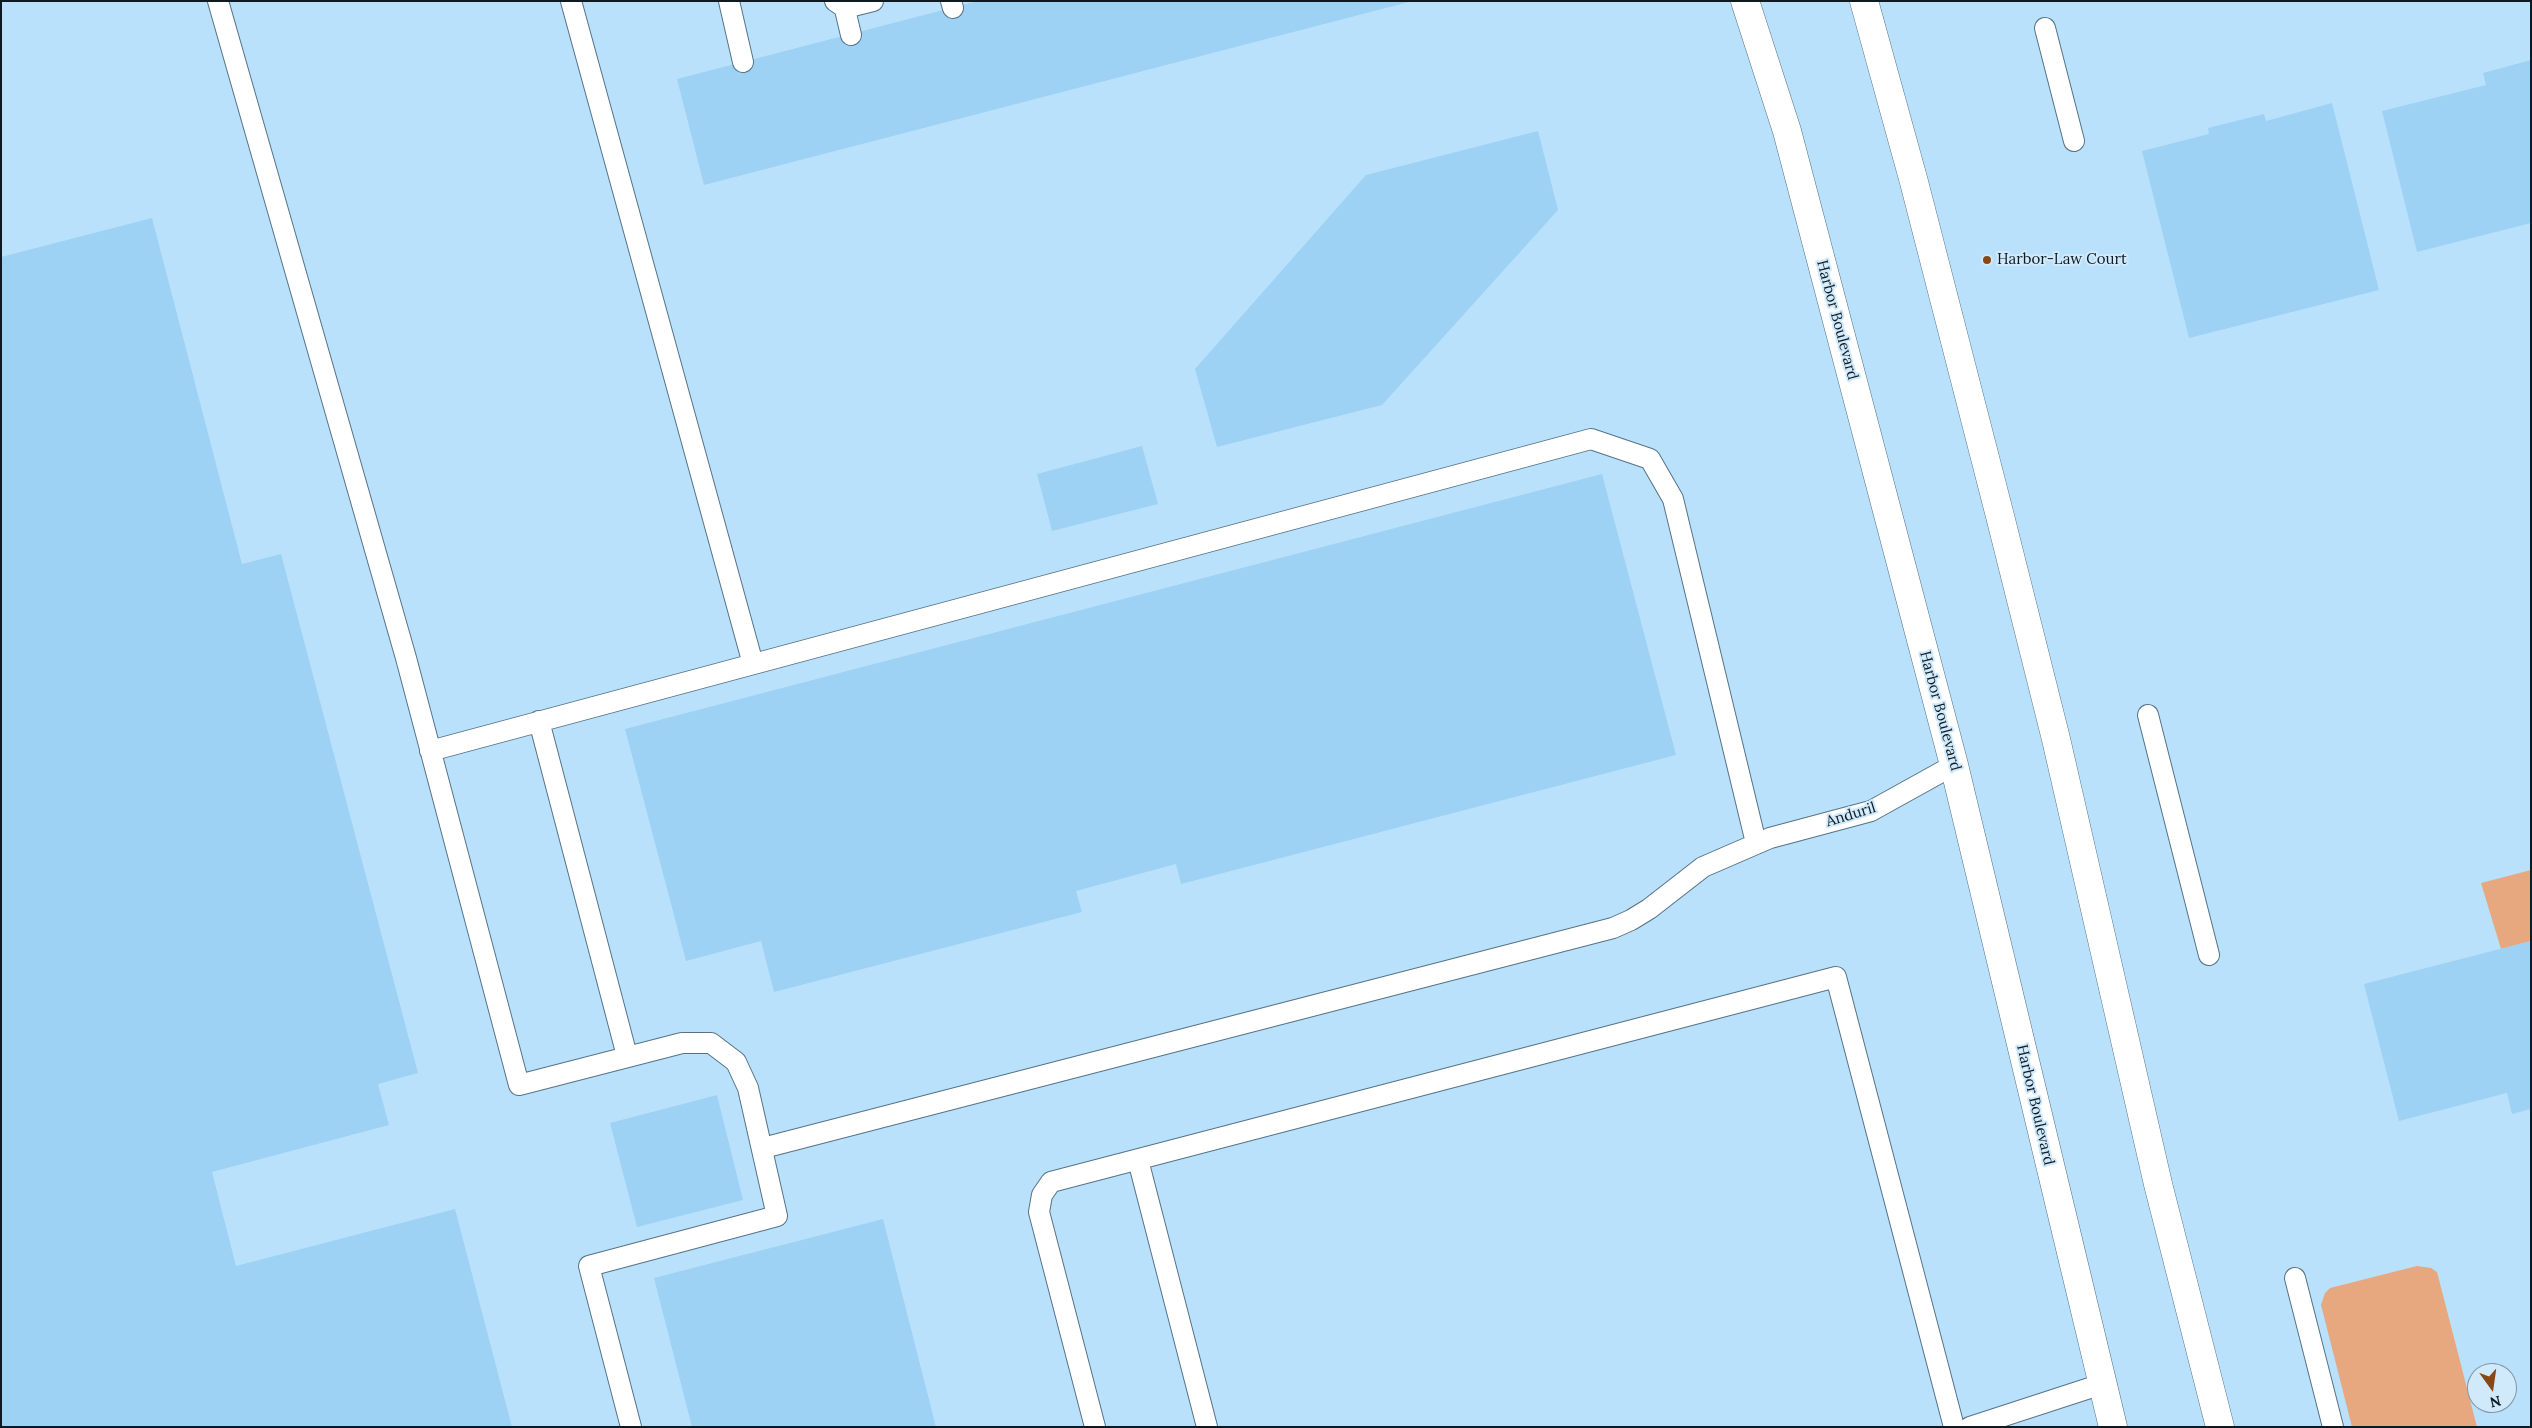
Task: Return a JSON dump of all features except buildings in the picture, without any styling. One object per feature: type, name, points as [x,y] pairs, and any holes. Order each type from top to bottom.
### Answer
[{"type":"main road","name":"Harbor Boulevard","points":[[1745,1],[1790,140],[1954,765],[2113,1427]]},
{"type":"main road","points":[[1864,1],[1914,182],[2056,739],[2158,1184],[2220,1427]]},
{"type":"lane","points":[[218,1],[406,658],[518,1084],[682,1043],[711,1043],[736,1062],[748,1088],[778,1216],[589,1266],[631,1427]]},
{"type":"lane","points":[[571,1],[753,664]]},
{"type":"lane","points":[[729,1],[743,62]]},
{"type":"lane","points":[[851,34],[841,4],[872,1]]},
{"type":"lane","points":[[2045,28],[2074,141]]},
{"type":"lane","points":[[430,750],[1591,439],[1650,459],[1674,499],[1763,841]]},
{"type":"lane","points":[[2148,715],[2209,955]]},
{"type":"lane","points":[[538,722],[626,1056]]},
{"type":"lane","name":"Anduril","points":[[763,1148],[1613,928],[1649,909],[1703,867],[1763,841],[1872,811],[1954,765]]},
{"type":"lane","points":[[1095,1427],[1039,1212],[1042,1195],[1051,1182],[1836,977],[1954,1427]]},
{"type":"lane","points":[[1138,1160],[1207,1427]]},
{"type":"lane","points":[[2295,1278],[2333,1427]]},
{"type":"lane","points":[[1970,1427],[2102,1384]]},
{"type":"shaded area","points":[[1,1],[2531,1],[2531,1427],[1,1427]]},
{"type":"shaded area","points":[[2531,870],[2531,941],[2501,949],[2481,883]]},
{"type":"shaded area","points":[[2417,1266],[2431,1268],[2437,1272],[2467,1388],[2467,1413],[2473,1413],[2477,1427],[2352,1427],[2321,1305],[2325,1293],[2330,1288]]},
{"type":"place","name":"Harbor-Law Court","points":[[1987,260]]}]
